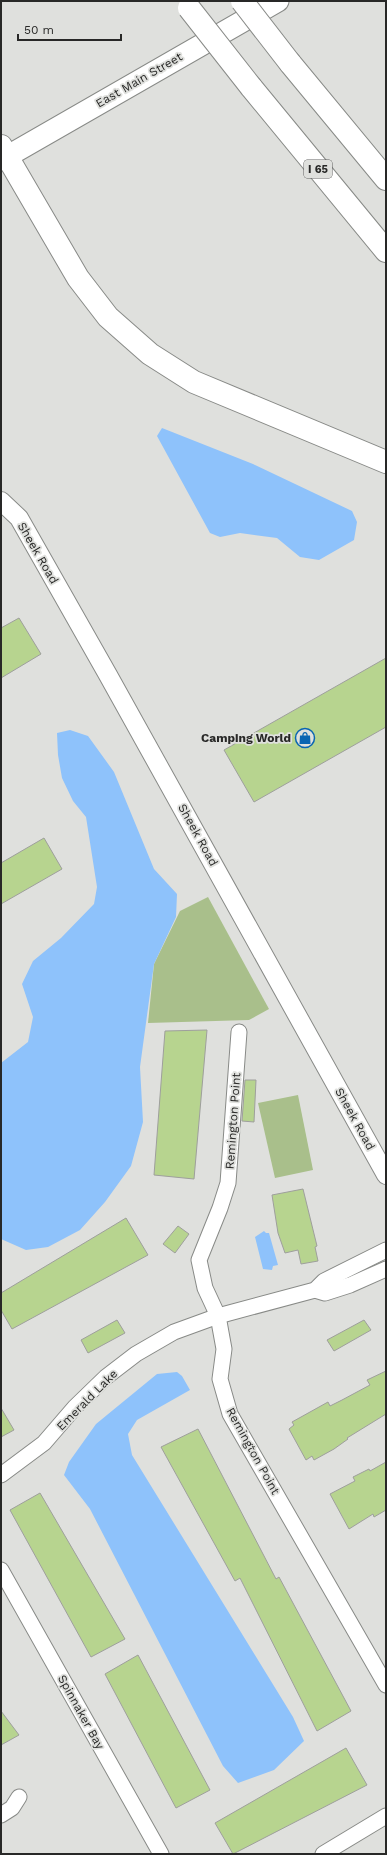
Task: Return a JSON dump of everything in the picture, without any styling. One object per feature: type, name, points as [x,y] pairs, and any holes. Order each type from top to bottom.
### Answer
[{"type":"highway","points":[[242,1],[290,63],[386,179]]},
{"type":"highway","name":"I 65","points":[[187,4],[251,87],[386,251]]},
{"type":"highway","points":[[3,154],[78,278],[108,317],[150,354],[194,382],[386,462]]},
{"type":"main road","name":"East Main Street","points":[[3,154],[278,1]]},
{"type":"street","name":"Sheek Road","points":[[1,501],[18,518],[108,675],[386,1175]]},
{"type":"street","name":"Remington Point","points":[[239,1032],[228,1183],[200,1260],[205,1288],[218,1316],[224,1349],[220,1380],[230,1414],[386,1685]]},
{"type":"street","name":"Emerald Lake","points":[[1,1474],[44,1443],[75,1407],[106,1377],[136,1354],[174,1332],[218,1316],[315,1290],[324,1281],[386,1250]]},
{"type":"street","name":"Emerald Lake","points":[[315,1290],[325,1293],[350,1285],[386,1269]]},
{"type":"street","name":"Spinnaker Bay","points":[[1,1570],[161,1854]]},
{"type":"street","points":[[1,1815],[12,1808],[19,1797]]},
{"type":"street","points":[[323,1854],[386,1816]]},
{"type":"green space","points":[[208,897],[269,1009],[249,1020],[148,1023],[154,964],[180,911]]},
{"type":"green space","points":[[298,1095],[313,1170],[275,1178],[258,1103]]},
{"type":"water","points":[[162,428],[253,464],[352,511],[357,522],[354,540],[319,560],[300,557],[277,538],[240,533],[220,537],[210,533],[157,436]]},
{"type":"water","points":[[70,730],[88,736],[114,772],[154,869],[177,894],[176,917],[154,964],[140,1067],[143,1122],[131,1166],[105,1202],[80,1230],[48,1247],[26,1250],[1,1239],[1,1063],[28,1042],[33,1017],[22,984],[33,961],[61,938],[94,904],[97,887],[86,817],[73,801],[62,778],[58,755],[57,733]]},
{"type":"water","points":[[264,1231],[269,1233],[278,1265],[273,1266],[272,1270],[263,1269],[255,1237]]},
{"type":"water","points":[[177,1372],[182,1376],[190,1390],[137,1420],[128,1434],[132,1455],[293,1717],[304,1741],[274,1770],[238,1783],[223,1766],[90,1509],[64,1475],[69,1462],[96,1424],[157,1374]]},
{"type":"building","points":[[19,618],[41,654],[1,678],[1,628]]},
{"type":"building","name":"Camping World","points":[[386,658],[386,727],[254,802],[224,750]]},
{"type":"building","points":[[44,838],[62,869],[1,904],[1,863]]},
{"type":"building","points":[[207,1030],[194,1179],[154,1175],[165,1031]]},
{"type":"building","points":[[245,1080],[256,1080],[254,1122],[242,1121]]},
{"type":"building","points":[[303,1189],[317,1246],[315,1247],[318,1261],[301,1264],[298,1250],[285,1253],[278,1233],[272,1195]]},
{"type":"building","points":[[126,1218],[148,1255],[12,1329],[1,1310],[1,1293]]},
{"type":"building","points":[[178,1226],[189,1234],[175,1253],[163,1244]]},
{"type":"building","points":[[117,1320],[125,1333],[88,1353],[81,1340]]},
{"type":"building","points":[[364,1320],[371,1330],[334,1351],[327,1340]]},
{"type":"building","points":[[386,1371],[386,1414],[347,1438],[348,1439],[334,1449],[314,1460],[312,1456],[306,1460],[289,1429],[294,1425],[292,1422],[328,1402],[330,1406],[370,1385],[367,1380]]},
{"type":"building","points":[[1,1408],[14,1430],[1,1437]]},
{"type":"building","points":[[198,1429],[276,1579],[279,1577],[351,1711],[317,1731],[240,1578],[235,1581],[161,1447]]},
{"type":"building","points":[[386,1462],[386,1510],[374,1517],[373,1514],[349,1529],[330,1494],[355,1481],[353,1477],[369,1469],[370,1471]]},
{"type":"building","points":[[40,1493],[125,1639],[91,1657],[10,1510]]},
{"type":"building","points":[[138,1655],[210,1790],[176,1808],[105,1674]]},
{"type":"building","points":[[1,1711],[19,1735],[1,1745]]},
{"type":"building","points":[[346,1748],[367,1785],[233,1854],[215,1823]]},
{"type":"place","name":"Camping World","points":[[305,738]]}]
